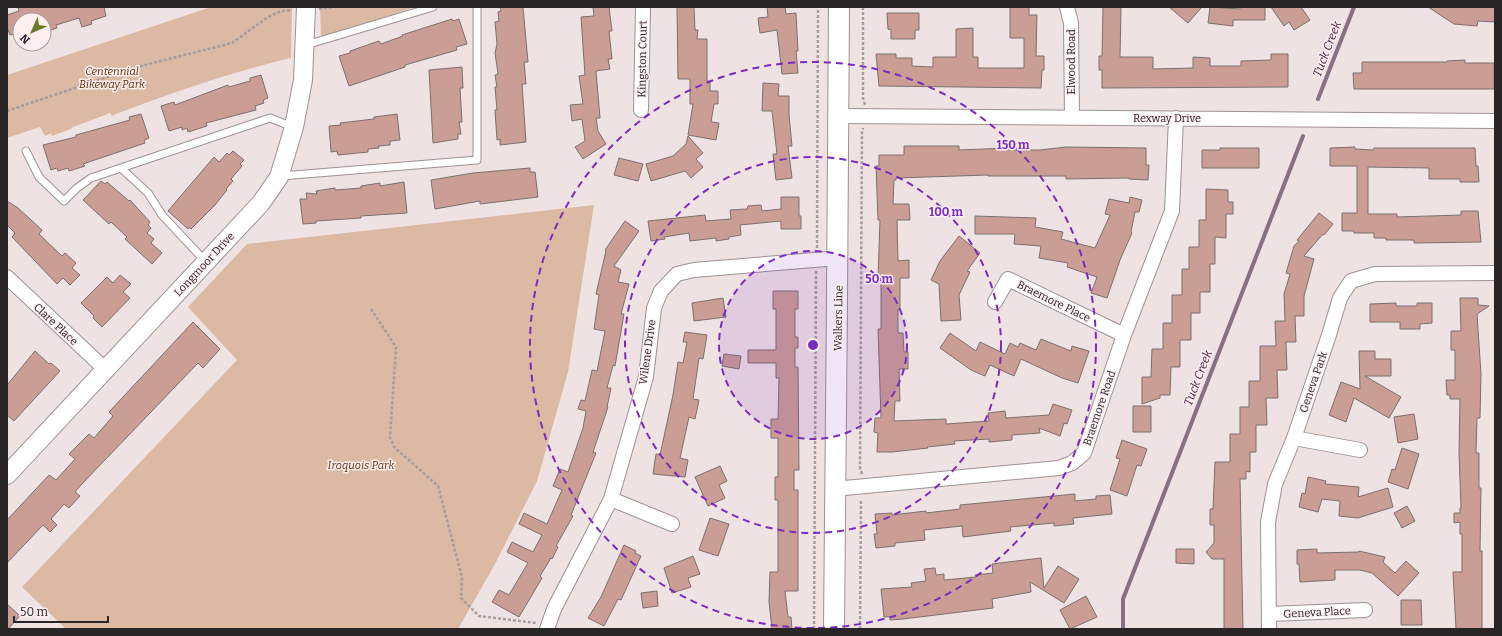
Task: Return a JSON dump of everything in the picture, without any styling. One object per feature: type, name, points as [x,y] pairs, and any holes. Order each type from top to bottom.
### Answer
[{"type":"main road","name":"Walkers Line","points":[[834,629],[839,7]]},
{"type":"street","name":"Kingston Court","points":[[641,110],[644,7]]},
{"type":"street","name":"Elwood Road","points":[[1067,7],[1071,23],[1072,118]]},
{"type":"street","name":"Longmoor Drive","points":[[7,475],[261,203],[279,177],[294,127],[303,80],[306,45],[306,9]]},
{"type":"street","name":"Rexway Drive","points":[[839,116],[1495,121]]},
{"type":"street","name":"Braemore Road","points":[[834,489],[1059,468],[1072,463],[1084,452],[1124,335],[1172,211],[1176,118]]},
{"type":"street","name":"Wilene Drive","points":[[547,627],[554,609],[610,499],[646,377],[654,308],[661,291],[677,274],[694,270],[838,258]]},
{"type":"street","name":"Geneva Park","points":[[1269,629],[1268,522],[1275,484],[1294,438],[1340,298],[1351,281],[1375,274],[1495,273]]},
{"type":"street","name":"Clare Place","points":[[7,277],[106,370]]},
{"type":"street","name":"Braemore Place","points":[[995,302],[1008,279],[1124,335]]},
{"type":"street","points":[[1294,438],[1360,450]]},
{"type":"street","points":[[610,499],[672,524]]},
{"type":"street","name":"Geneva Place","points":[[1270,614],[1365,610]]},
{"type":"lane","points":[[306,45],[433,7]]},
{"type":"lane","points":[[279,177],[477,160],[477,7]]},
{"type":"lane","points":[[26,151],[39,177],[64,201],[77,188],[91,178],[122,169],[270,118],[294,127]]},
{"type":"lane","points":[[122,169],[148,193],[162,215],[206,262]]},
{"type":"path","points":[[7,111],[137,67],[167,58],[232,43],[268,17],[281,11],[333,7]]},
{"type":"path","points":[[814,629],[818,7]]},
{"type":"path","points":[[860,629],[861,501],[867,486],[860,468],[862,132],[868,116],[863,98],[863,7]]},
{"type":"path","points":[[371,309],[396,347],[390,437],[394,447],[438,486],[462,577],[461,598],[479,616],[547,627]]},
{"type":"green space","name":"Centennial Bikeway Park","points":[[211,7],[292,7],[291,58],[203,83],[112,116],[110,113],[52,136],[51,133],[45,136],[40,127],[7,138],[7,75]]},
{"type":"green space","points":[[320,7],[415,7],[324,37],[321,36]]},
{"type":"green space","name":"Iroquois Park","points":[[594,205],[568,372],[537,481],[495,564],[458,629],[66,629],[22,587],[237,360],[188,307],[247,244]]},
{"type":"building","points":[[18,7],[104,7],[106,16],[91,21],[92,24],[82,27],[79,18],[56,25],[57,28],[52,30],[52,12],[16,12],[19,11]]},
{"type":"building","points":[[500,7],[523,7],[528,62],[524,62],[526,84],[522,84],[526,142],[500,145],[500,139],[497,140],[495,110],[497,110],[495,87],[497,87],[495,75],[498,74],[495,53],[497,44],[495,22],[499,21],[498,12],[501,11]]},
{"type":"building","points":[[593,7],[609,7],[612,31],[609,31],[612,59],[608,59],[610,69],[596,71],[600,118],[596,118],[598,131],[606,144],[583,159],[575,147],[585,141],[582,119],[572,121],[570,105],[583,104],[579,76],[585,75],[581,17],[594,16]]},
{"type":"building","points":[[677,7],[694,7],[695,30],[698,30],[697,39],[707,39],[707,81],[710,81],[710,91],[718,91],[718,104],[714,104],[711,122],[719,123],[716,140],[688,135],[693,104],[690,104],[690,79],[678,79]]},
{"type":"building","points":[[767,7],[785,7],[786,14],[796,13],[798,51],[796,51],[798,73],[782,74],[777,30],[760,33],[758,18],[768,17]]},
{"type":"building","points":[[1010,7],[1029,7],[1029,15],[1037,15],[1036,56],[1044,56],[1044,70],[1042,70],[1041,88],[879,86],[876,54],[896,54],[896,58],[912,58],[912,66],[933,67],[933,57],[956,57],[956,29],[973,28],[973,57],[978,57],[978,68],[1024,68],[1024,38],[1010,38]]},
{"type":"building","points":[[1103,7],[1121,7],[1120,57],[1153,57],[1153,69],[1193,68],[1193,57],[1210,58],[1210,66],[1241,66],[1241,61],[1271,60],[1271,54],[1288,54],[1288,87],[1102,88],[1102,70],[1099,70],[1099,56],[1102,56]]},
{"type":"building","points":[[1169,7],[1202,7],[1188,23]]},
{"type":"building","points":[[1210,7],[1240,9],[1240,7],[1265,7],[1265,20],[1233,20],[1233,26],[1208,23]]},
{"type":"building","points":[[1271,7],[1301,7],[1310,20],[1294,30],[1289,22],[1284,26]]},
{"type":"building","points":[[1428,7],[1495,7],[1495,22],[1478,21],[1477,26],[1454,24]]},
{"type":"building","points":[[12,13],[12,34],[10,35],[7,27],[7,15]]},
{"type":"building","points":[[887,13],[919,13],[919,30],[915,30],[915,39],[891,39],[891,30],[888,29]]},
{"type":"building","points":[[452,19],[453,21],[459,19],[467,44],[456,47],[457,50],[405,65],[405,67],[349,86],[339,56],[379,41],[381,44],[403,36],[402,35]]},
{"type":"building","points":[[1465,60],[1465,63],[1494,63],[1494,89],[1354,89],[1353,73],[1362,73],[1362,62],[1447,62]]},
{"type":"building","points":[[462,67],[463,88],[460,88],[462,122],[459,122],[461,134],[458,134],[458,139],[433,143],[429,70]]},
{"type":"building","points":[[261,75],[268,98],[263,100],[264,103],[255,106],[256,110],[206,123],[207,126],[188,132],[187,128],[182,130],[182,127],[169,131],[161,106],[174,102],[175,105],[228,85],[229,87],[250,81],[250,78]]},
{"type":"building","points":[[763,83],[779,84],[778,96],[789,96],[792,146],[788,146],[792,178],[776,180],[773,154],[777,154],[772,111],[762,111]]},
{"type":"building","points":[[141,114],[149,138],[144,140],[145,143],[83,164],[85,166],[69,171],[68,168],[58,171],[57,168],[51,170],[43,145],[76,137],[76,135],[130,120],[129,117]]},
{"type":"building","points":[[397,114],[400,140],[390,141],[390,145],[368,149],[368,152],[338,155],[337,151],[331,152],[329,126]]},
{"type":"building","points":[[688,136],[703,153],[696,159],[703,167],[691,178],[685,171],[651,181],[646,164],[673,156],[686,144]]},
{"type":"building","points":[[904,146],[959,146],[959,150],[1009,148],[1009,150],[1040,150],[1066,147],[1146,148],[1146,165],[1149,165],[1148,180],[1129,178],[1066,179],[1066,176],[988,175],[896,178],[896,180],[894,180],[893,204],[909,204],[910,220],[897,220],[898,261],[909,260],[909,278],[900,278],[900,309],[898,309],[898,333],[903,333],[904,352],[908,352],[908,369],[899,369],[900,401],[895,401],[894,421],[946,419],[946,424],[989,421],[988,413],[1005,411],[1006,418],[1049,415],[1053,404],[1072,410],[1067,424],[1064,423],[1060,436],[1039,428],[1040,433],[1012,435],[1012,440],[989,442],[989,439],[954,441],[955,444],[927,447],[928,448],[877,452],[878,433],[874,432],[875,418],[881,418],[878,329],[881,329],[881,278],[878,278],[880,220],[878,220],[876,166],[879,166],[879,155],[904,155]]},
{"type":"building","points":[[1355,147],[1355,149],[1373,150],[1374,148],[1475,148],[1479,182],[1460,182],[1460,179],[1429,179],[1429,168],[1368,167],[1368,214],[1397,214],[1397,217],[1461,215],[1461,211],[1478,211],[1481,242],[1414,243],[1414,240],[1386,240],[1386,238],[1374,238],[1374,233],[1354,233],[1354,231],[1342,231],[1342,213],[1357,213],[1357,166],[1330,166],[1330,148]]},
{"type":"building","points":[[1220,148],[1259,148],[1259,168],[1202,168],[1202,150],[1220,150]]},
{"type":"building","points":[[233,151],[244,160],[240,164],[242,166],[231,179],[233,181],[215,205],[191,229],[189,227],[188,229],[168,211],[214,157],[219,162],[227,153],[229,155]]},
{"type":"building","points":[[619,158],[643,164],[638,181],[614,175]]},
{"type":"building","points":[[530,168],[530,172],[535,172],[538,197],[480,204],[480,201],[435,209],[431,180],[473,173]]},
{"type":"building","points":[[101,181],[105,184],[107,182],[129,201],[130,200],[150,222],[148,225],[151,228],[147,233],[154,239],[151,243],[162,253],[152,264],[125,239],[127,237],[111,222],[109,224],[83,200]]},
{"type":"building","points":[[404,182],[407,213],[361,216],[361,218],[316,221],[316,223],[303,224],[300,199],[307,199],[306,193],[317,194],[316,191],[335,188],[335,190],[361,188],[361,186],[380,183],[380,186]]},
{"type":"building","points":[[1206,189],[1228,190],[1228,202],[1233,202],[1233,214],[1226,214],[1226,238],[1215,237],[1215,264],[1210,264],[1210,292],[1200,292],[1200,313],[1191,313],[1191,340],[1180,340],[1180,367],[1171,367],[1170,395],[1160,395],[1160,398],[1142,404],[1142,377],[1151,377],[1152,349],[1163,349],[1163,323],[1172,323],[1172,295],[1182,295],[1182,269],[1189,269],[1189,247],[1199,247],[1199,220],[1206,220]]},
{"type":"building","points":[[781,197],[799,197],[801,229],[781,229],[781,221],[740,225],[741,235],[716,241],[716,238],[690,241],[689,233],[664,237],[665,239],[651,241],[648,221],[705,215],[706,221],[731,219],[730,210],[747,209],[748,206],[761,205],[762,211],[781,209]]},
{"type":"building","points":[[1130,197],[1142,200],[1139,212],[1135,212],[1132,233],[1120,260],[1107,298],[1091,293],[1097,277],[1067,267],[1068,263],[1039,258],[1041,246],[1014,244],[1015,234],[975,234],[975,216],[1036,218],[1035,227],[1063,232],[1061,239],[1095,248],[1110,215],[1105,214],[1109,199],[1129,203]]},
{"type":"building","points":[[7,201],[18,208],[42,230],[39,234],[62,256],[65,253],[76,263],[72,268],[80,275],[70,285],[63,278],[57,284],[12,237],[15,233],[7,225]]},
{"type":"building","points":[[1319,213],[1333,224],[1304,256],[1314,259],[1304,296],[1304,316],[1295,316],[1296,342],[1286,342],[1287,370],[1277,370],[1278,398],[1266,398],[1267,425],[1256,425],[1256,452],[1250,452],[1250,472],[1246,471],[1246,479],[1240,479],[1243,629],[1224,629],[1224,559],[1212,559],[1206,552],[1214,543],[1214,525],[1210,525],[1210,509],[1213,509],[1215,462],[1230,462],[1230,434],[1240,434],[1240,407],[1249,407],[1249,381],[1260,381],[1260,346],[1276,346],[1275,321],[1285,321],[1284,294],[1290,274],[1286,273],[1294,246],[1299,241],[1297,240]]},
{"type":"building","points":[[625,221],[639,231],[614,266],[621,270],[618,282],[629,284],[621,314],[624,314],[615,366],[613,365],[607,388],[611,388],[608,407],[593,452],[596,453],[571,515],[573,516],[556,546],[558,547],[552,559],[551,558],[540,576],[542,578],[519,617],[492,602],[499,590],[509,595],[528,563],[507,552],[512,542],[533,552],[542,535],[519,524],[524,513],[547,524],[562,490],[553,486],[560,469],[568,472],[583,428],[586,411],[578,409],[581,400],[585,401],[592,370],[597,371],[605,331],[594,329],[599,295],[596,294],[605,250]]},
{"type":"building","points":[[959,236],[980,253],[967,271],[970,272],[959,295],[961,320],[941,321],[939,284],[931,280],[940,261]]},
{"type":"building","points":[[120,275],[131,284],[123,292],[130,298],[102,327],[93,318],[94,316],[81,303],[107,277],[113,283]]},
{"type":"building","points":[[773,291],[798,291],[798,309],[795,309],[795,337],[798,337],[798,348],[795,348],[795,367],[798,367],[799,470],[794,470],[794,490],[798,490],[798,591],[785,591],[788,617],[791,617],[792,629],[772,629],[769,602],[770,572],[778,572],[778,500],[775,500],[775,477],[778,477],[778,438],[771,438],[771,419],[778,419],[779,378],[776,378],[776,363],[748,363],[748,350],[776,350],[776,309],[773,309]]},
{"type":"building","points":[[723,298],[726,317],[694,321],[692,303]]},
{"type":"building","points":[[1460,298],[1478,298],[1478,305],[1489,306],[1477,314],[1481,374],[1480,418],[1477,418],[1476,453],[1479,453],[1479,488],[1481,488],[1480,551],[1482,551],[1482,629],[1456,629],[1453,572],[1462,572],[1462,534],[1460,534],[1460,522],[1454,523],[1454,513],[1460,513],[1461,508],[1459,452],[1460,399],[1450,399],[1450,395],[1447,395],[1446,380],[1455,380],[1455,350],[1451,350],[1451,331],[1461,331]]},
{"type":"building","points":[[1396,303],[1396,306],[1417,306],[1417,303],[1432,303],[1432,323],[1420,324],[1420,329],[1400,329],[1400,322],[1370,322],[1370,304]]},
{"type":"building","points":[[193,322],[220,349],[203,368],[198,363],[80,486],[75,492],[80,496],[69,508],[64,504],[51,519],[57,525],[50,532],[43,525],[7,563],[7,520],[49,475],[56,480],[75,459],[69,454],[89,434],[94,438],[113,416],[109,412]]},
{"type":"building","points":[[685,332],[707,335],[703,359],[699,358],[693,399],[699,400],[695,419],[689,417],[680,458],[688,460],[685,477],[653,474],[656,454],[660,455],[673,395],[678,362],[683,363],[687,342],[683,342]]},
{"type":"building","points":[[950,333],[976,351],[980,342],[1005,354],[1010,343],[1018,347],[1020,343],[1036,350],[1041,339],[1071,351],[1072,346],[1089,351],[1078,383],[1062,378],[1021,359],[1014,376],[990,365],[985,376],[971,370],[940,348]]},
{"type":"building","points":[[35,351],[49,364],[51,363],[60,371],[14,421],[7,415],[7,385]]},
{"type":"building","points":[[1359,351],[1375,351],[1375,359],[1391,359],[1391,376],[1365,376],[1401,397],[1389,418],[1354,398],[1346,422],[1329,415],[1341,382],[1360,389]]},
{"type":"building","points":[[724,354],[741,356],[739,369],[722,366]]},
{"type":"building","points":[[1133,406],[1151,406],[1151,432],[1133,432]]},
{"type":"building","points":[[1414,414],[1418,439],[1398,443],[1394,417]]},
{"type":"building","points":[[1122,440],[1147,449],[1141,466],[1137,465],[1127,496],[1110,490],[1120,459],[1116,458]]},
{"type":"building","points":[[1402,448],[1419,454],[1408,489],[1388,482],[1392,469],[1395,470]]},
{"type":"building","points":[[720,466],[727,481],[719,485],[725,498],[708,506],[695,477]]},
{"type":"building","points":[[1308,477],[1326,481],[1325,484],[1359,487],[1358,497],[1388,488],[1393,507],[1358,518],[1339,516],[1340,501],[1322,499],[1318,512],[1299,507],[1302,493],[1305,494]]},
{"type":"building","points":[[1075,494],[1075,501],[1096,499],[1096,496],[1110,495],[1112,514],[1073,518],[1074,524],[1054,526],[1054,523],[1010,527],[1011,531],[963,537],[962,526],[924,530],[925,540],[895,543],[895,546],[876,548],[874,534],[877,534],[875,514],[892,513],[892,515],[926,511],[926,513],[960,509],[960,505]]},
{"type":"building","points":[[1407,506],[1415,521],[1402,528],[1394,513]]},
{"type":"building","points":[[710,518],[729,524],[718,556],[699,550]]},
{"type":"building","points":[[624,545],[636,551],[635,553],[641,556],[621,600],[618,599],[604,626],[588,618],[601,597]]},
{"type":"building","points":[[1176,549],[1194,549],[1194,564],[1176,563]]},
{"type":"building","points":[[1317,549],[1317,553],[1359,551],[1385,557],[1383,562],[1395,573],[1406,561],[1419,573],[1398,596],[1372,573],[1360,570],[1335,570],[1335,580],[1300,582],[1299,564],[1297,564],[1297,550]]},
{"type":"building","points":[[693,556],[700,574],[688,578],[691,587],[672,593],[664,568]]},
{"type":"building","points":[[1041,558],[1044,588],[1058,566],[1079,579],[1064,603],[1030,582],[1031,592],[992,599],[993,608],[903,619],[890,620],[890,617],[884,617],[881,589],[912,587],[911,583],[926,581],[924,569],[935,568],[936,575],[944,574],[944,580],[976,577],[975,575],[993,573],[992,564]]},
{"type":"building","points":[[657,591],[658,606],[643,608],[641,593]]},
{"type":"building","points":[[1086,596],[1097,617],[1070,629],[1060,610]]},
{"type":"building","points":[[1401,600],[1421,600],[1422,625],[1401,625]]},
{"type":"building","points":[[7,604],[20,616],[8,629],[7,629]]},
{"type":"waterway","name":"Tuck Creek","points":[[1318,99],[1354,7]]},
{"type":"waterway","name":"Tuck Creek","points":[[1123,629],[1123,599],[1303,136]]}]
